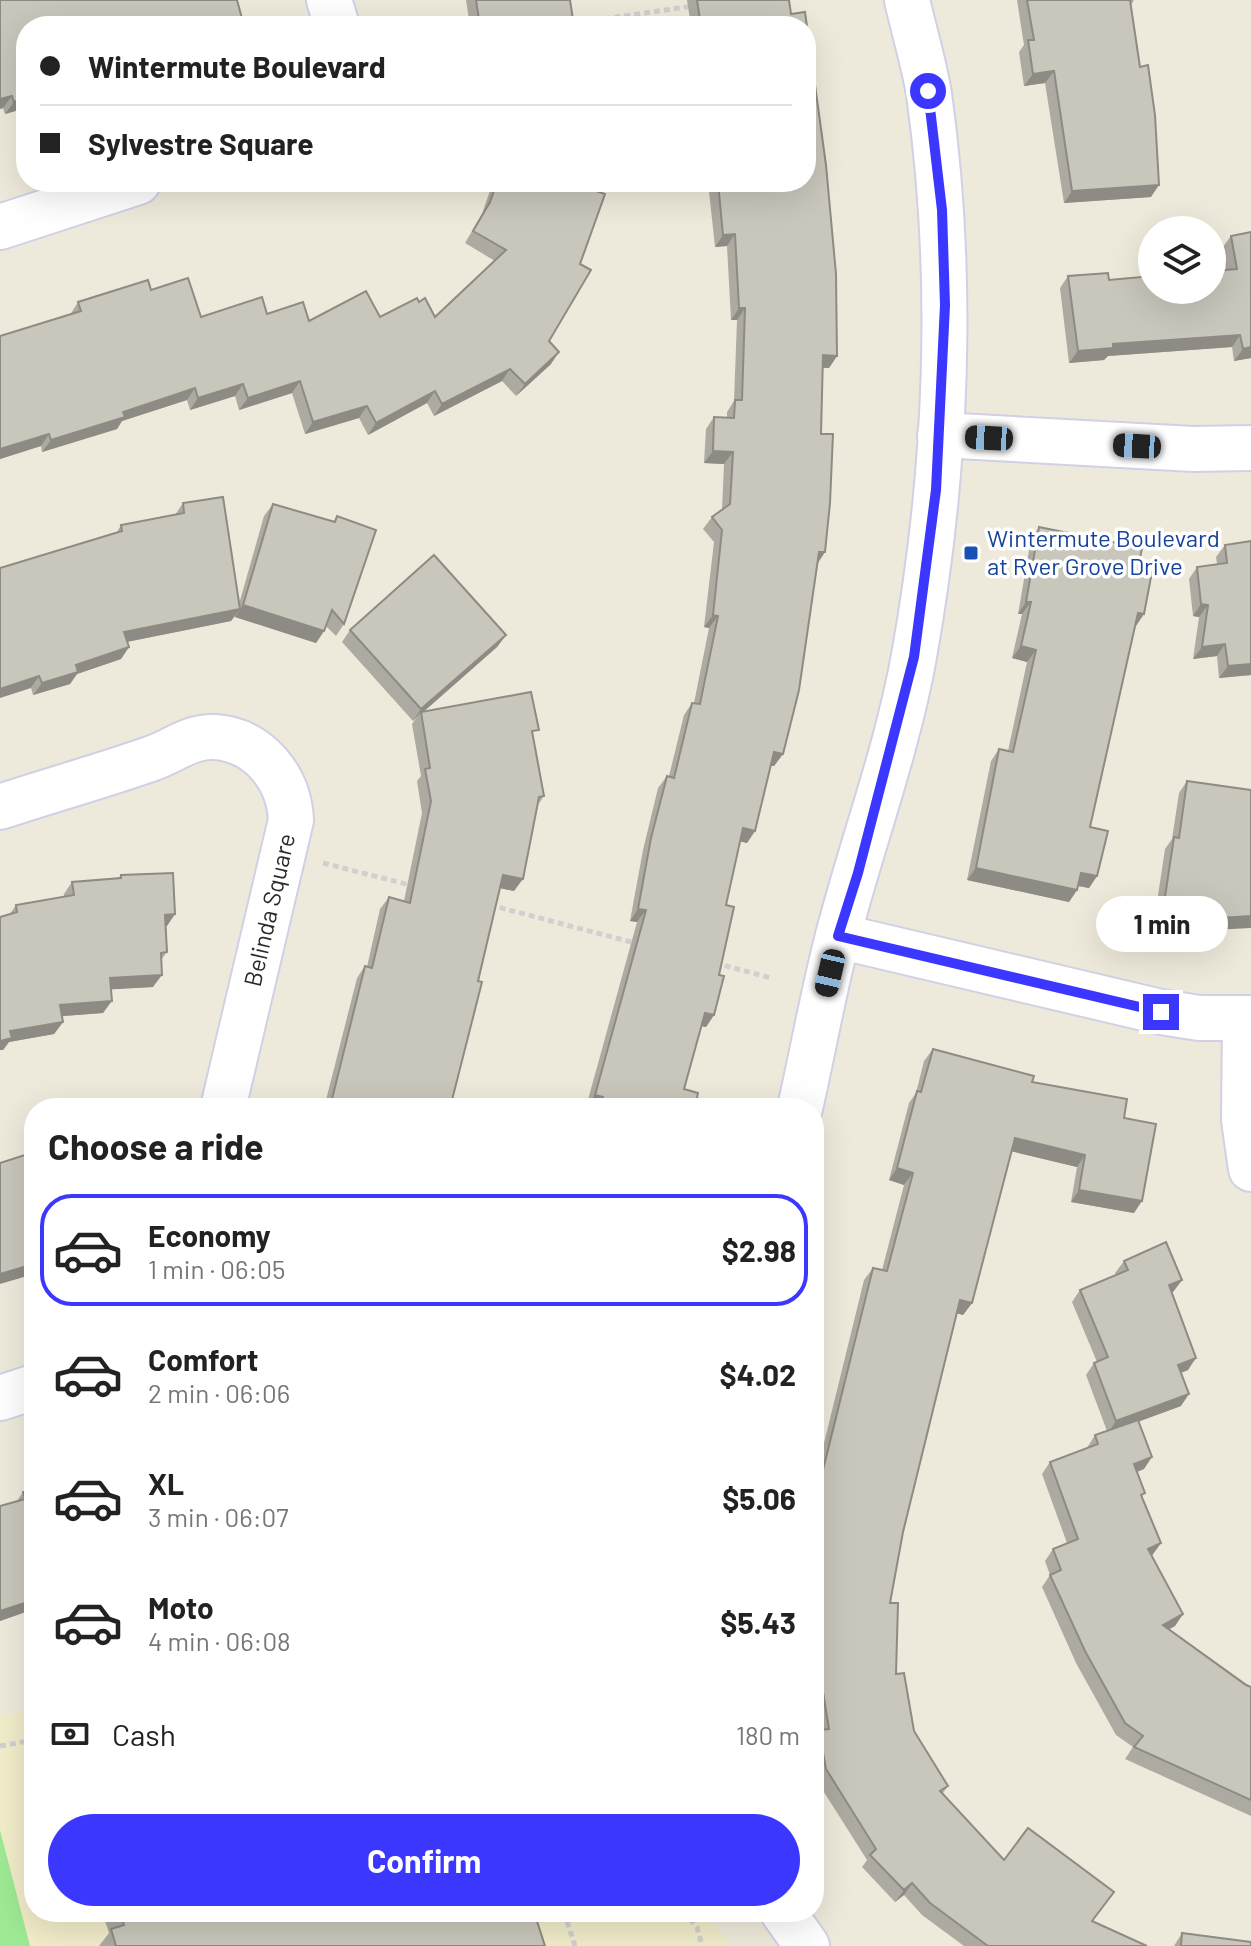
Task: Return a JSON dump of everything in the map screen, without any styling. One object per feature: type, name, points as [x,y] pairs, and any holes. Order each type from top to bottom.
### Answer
[{"type":"street","points":[[802,1098],[838,936],[858,873],[914,657],[940,435],[945,305],[942,210],[928,91],[907,0]]},
{"type":"street","points":[[0,227],[107,192]]},
{"type":"street","points":[[940,435],[1193,449],[1251,448]]},
{"type":"street","name":"Belinda Square","points":[[0,807],[157,756],[193,739],[217,737],[239,743],[260,754],[285,786],[291,820],[225,1098]]},
{"type":"street","points":[[838,936],[1161,1012],[1248,1019],[1244,1120],[1251,1169]]},
{"type":"street","points":[[0,1398],[24,1390]]},
{"type":"street","points":[[790,1922],[807,1946]]},
{"type":"path","points":[[623,16],[705,4]]},
{"type":"path","points":[[284,853],[421,888]]},
{"type":"path","points":[[482,903],[650,946]]},
{"type":"path","points":[[710,962],[771,978]]},
{"type":"path","points":[[0,1746],[24,1742]]},
{"type":"path","points":[[567,1922],[575,1946]]},
{"type":"path","points":[[692,1922],[697,1927],[702,1946]]},
{"type":"shaded area","points":[[24,1710],[24,1922],[713,1922],[731,1946],[30,1946],[0,1830],[0,1716]]},
{"type":"green space","points":[[0,1830],[30,1946],[0,1946]]},
{"type":"building","points":[[0,0],[237,0],[241,16],[16,16],[16,101],[12,96],[0,99]]},
{"type":"building","points":[[476,0],[570,0],[572,16],[478,16]]},
{"type":"building","points":[[697,0],[789,0],[791,14],[805,12],[806,16],[699,16]]},
{"type":"building","points":[[1027,0],[1130,0],[1140,67],[1148,65],[1155,115],[1159,185],[1072,191],[1054,71],[1033,74],[1028,40],[1034,40]]},
{"type":"building","points":[[816,92],[836,274],[837,356],[823,355],[821,434],[833,434],[830,503],[825,552],[819,552],[799,690],[783,754],[774,752],[755,831],[743,828],[726,905],[734,907],[719,975],[724,976],[714,1015],[705,1013],[684,1089],[698,1093],[697,1098],[603,1098],[595,1095],[646,910],[638,909],[651,838],[667,776],[674,778],[692,703],[700,704],[718,616],[713,615],[722,530],[712,517],[730,504],[733,452],[713,451],[714,417],[734,418],[735,400],[742,400],[745,308],[739,308],[735,234],[723,235],[719,192],[816,192]]},
{"type":"building","points":[[494,192],[605,194],[580,264],[591,270],[549,341],[559,352],[525,384],[510,369],[442,404],[435,391],[376,423],[367,406],[313,422],[300,381],[248,398],[243,384],[198,398],[195,388],[123,412],[125,417],[51,440],[49,434],[0,449],[0,336],[81,311],[78,302],[148,280],[151,290],[188,278],[201,317],[262,297],[267,314],[303,302],[309,321],[366,291],[380,317],[417,298],[419,302],[425,298],[435,317],[506,250],[473,231]]},
{"type":"building","points":[[1251,232],[1251,347],[1243,349],[1240,335],[1113,344],[1113,348],[1078,351],[1068,276],[1108,273],[1109,280],[1138,277],[1138,304],[1226,304],[1226,270],[1237,269],[1231,236]]},
{"type":"building","points":[[223,497],[240,609],[124,632],[129,647],[76,665],[78,672],[42,683],[39,676],[0,689],[0,568],[122,531],[121,525],[184,513],[183,503]]},
{"type":"building","points":[[273,504],[335,522],[337,516],[376,530],[344,624],[332,610],[324,631],[243,605]]},
{"type":"building","points":[[1039,527],[1142,548],[1137,574],[1152,572],[1144,614],[1138,613],[1090,827],[1108,831],[1097,876],[1081,873],[1077,890],[976,868],[999,749],[1013,752],[1036,650],[1021,646],[1031,602],[1026,602]]},
{"type":"building","points":[[1251,541],[1251,664],[1228,666],[1225,644],[1202,647],[1208,605],[1201,604],[1197,567],[1227,563],[1225,545]]},
{"type":"building","points":[[434,555],[506,635],[421,709],[350,630]]},
{"type":"building","points":[[531,692],[539,730],[532,731],[544,796],[539,797],[523,879],[503,875],[478,981],[482,982],[453,1098],[332,1098],[365,966],[372,968],[389,897],[410,903],[431,801],[425,769],[430,768],[421,712]]},
{"type":"building","points":[[1187,781],[1251,790],[1251,916],[1220,918],[1163,910],[1174,837],[1179,838]]},
{"type":"building","points":[[173,873],[175,914],[165,915],[167,952],[161,953],[162,975],[110,978],[112,1001],[60,1005],[63,1022],[10,1031],[12,1038],[0,1041],[0,917],[17,912],[16,905],[74,895],[72,882],[121,878],[121,875]]},
{"type":"building","points":[[933,1049],[1034,1076],[1032,1082],[1127,1099],[1124,1118],[1156,1124],[1142,1201],[1079,1190],[1085,1155],[1015,1138],[972,1303],[960,1300],[903,1532],[890,1603],[898,1603],[896,1674],[904,1673],[914,1731],[948,1786],[940,1791],[1004,1860],[1028,1828],[1114,1892],[1092,1921],[1147,1946],[988,1946],[930,1903],[912,1883],[904,1890],[870,1855],[876,1849],[826,1769],[824,1730],[829,1729],[824,1698],[824,1466],[873,1268],[887,1271],[913,1173],[897,1168],[917,1091],[921,1092]]},
{"type":"building","points":[[24,1155],[24,1267],[0,1274],[0,1163]]},
{"type":"building","points":[[1166,1242],[1182,1280],[1169,1285],[1196,1358],[1178,1365],[1189,1394],[1116,1421],[1094,1363],[1108,1357],[1080,1290],[1128,1270],[1124,1261]]},
{"type":"building","points":[[1138,1420],[1152,1457],[1134,1464],[1145,1493],[1141,1495],[1161,1543],[1148,1549],[1183,1614],[1163,1625],[1251,1687],[1251,1800],[1134,1747],[1143,1736],[1125,1723],[1085,1651],[1050,1575],[1061,1570],[1053,1549],[1078,1539],[1050,1462],[1098,1444],[1095,1435]]},
{"type":"building","points":[[24,1499],[24,1603],[0,1611],[0,1506]]},
{"type":"building","points":[[123,1922],[537,1922],[545,1946],[116,1946],[111,1929],[124,1925]]},
{"type":"building","points":[[1182,1933],[1251,1942],[1251,1946],[1181,1946]]},
{"type":"place","name":"Wintermute Boulevard at Rver Grove Drive","points":[[971,553]]},
{"type":"route","points":[[928,91],[942,210],[945,305],[936,490],[914,657],[858,873],[838,936],[1161,1012]]}]
